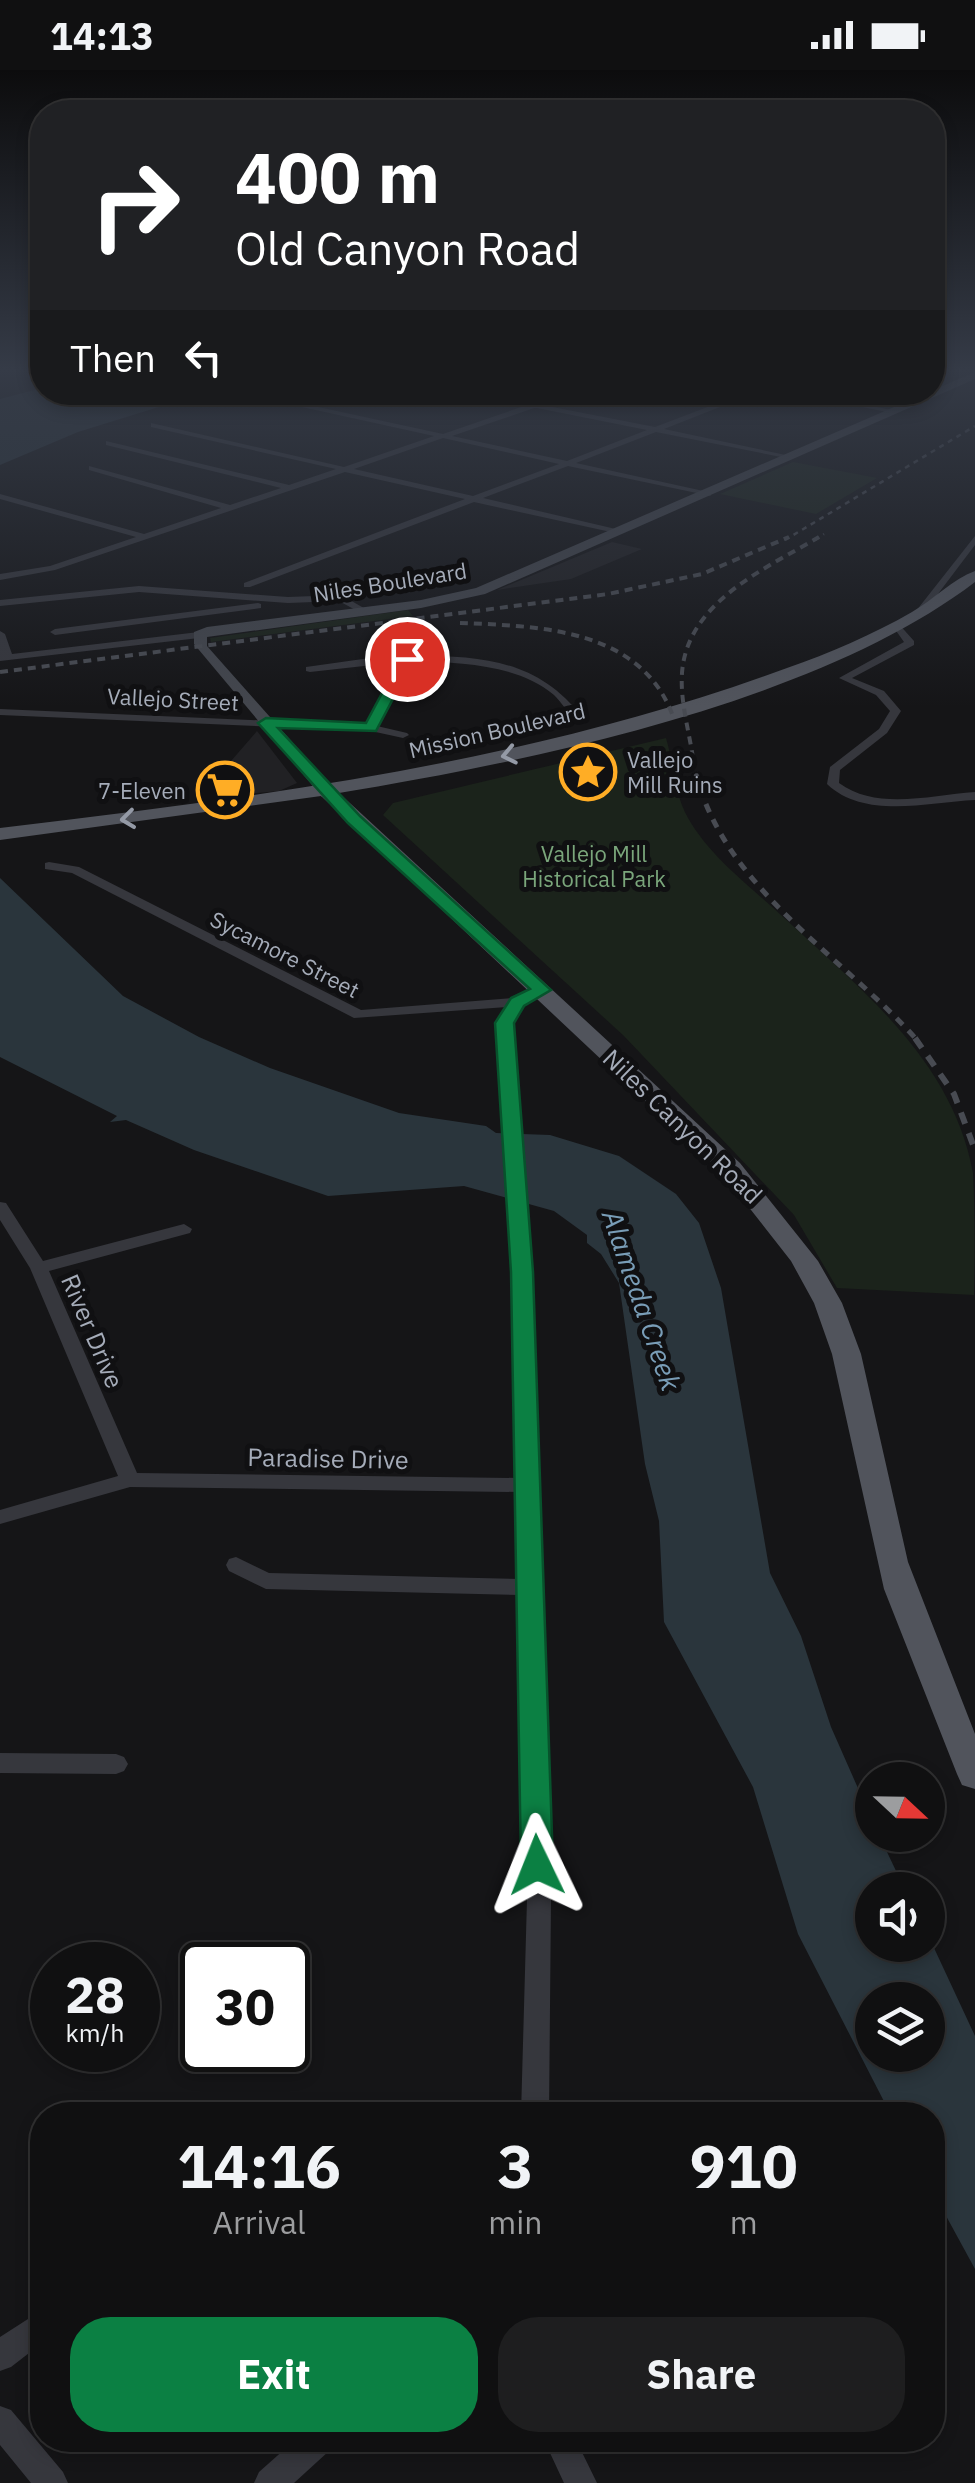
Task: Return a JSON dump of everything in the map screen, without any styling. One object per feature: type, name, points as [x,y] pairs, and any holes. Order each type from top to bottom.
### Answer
[{"type":"main road","name":"Niles Boulevard","points":[[202,643],[480,591],[736,482]]},
{"type":"main road","name":"Mission Boulevard","points":[[900,631],[918,613],[975,574]]},
{"type":"main road","points":[[944,597],[969,597]]},
{"type":"main road","name":"Mission Boulevard","points":[[0,850],[549,764],[668,730],[806,681],[969,597]]},
{"type":"main road","points":[[202,643],[266,723],[336,800]]},
{"type":"main road","name":"Mission Boulevard","points":[[0,834],[336,800]]},
{"type":"main road","name":"Niles Canyon Road","points":[[336,800],[530,996],[731,1168],[778,1221],[809,1267],[836,1324],[854,1381],[892,1560],[936,1690],[975,1774]]},
{"type":"street","points":[[140,482],[232,508]]},
{"type":"street","points":[[266,482],[291,488]]},
{"type":"street","points":[[0,577],[44,571],[311,482]]},
{"type":"street","points":[[399,482],[617,532]]},
{"type":"street","points":[[246,585],[521,482]]},
{"type":"street","points":[[653,482],[708,494]]},
{"type":"street","points":[[0,496],[146,537]]},
{"type":"street","points":[[918,613],[975,540]]},
{"type":"street","points":[[0,603],[164,592],[288,600],[341,598],[364,612]]},
{"type":"street","points":[[164,592],[159,600],[169,618]]},
{"type":"street","points":[[71,596],[88,628]]},
{"type":"street","points":[[55,632],[288,600]]},
{"type":"street","points":[[900,631],[910,643],[844,678],[880,693],[896,711],[882,731],[834,769],[832,784],[839,790],[878,801],[975,796]]},
{"type":"street","points":[[0,634],[4,657],[202,643]]},
{"type":"street","points":[[310,669],[352,661],[407,659],[487,665],[542,680],[562,694],[578,718]]},
{"type":"street","points":[[371,728],[407,659]]},
{"type":"street","name":"Vallejo Street","points":[[0,712],[371,728],[403,735]]},
{"type":"street","name":"Sycamore Street","points":[[49,866],[75,870],[359,1014],[530,996]]},
{"type":"street","points":[[530,996],[504,1023],[521,1262],[539,1899],[535,2102]]},
{"type":"street","name":"River Drive","points":[[0,1207],[40,1268],[130,1480]]},
{"type":"street","points":[[40,1268],[184,1229]]},
{"type":"street","name":"Paradise Drive","points":[[0,1517],[130,1480],[526,1486]]},
{"type":"street","points":[[236,1565],[266,1581],[529,1587]]},
{"type":"street","points":[[0,1763],[116,1764]]},
{"type":"street","points":[[0,2356],[30,2334]]},
{"type":"street","points":[[0,2422],[52,2483]]},
{"type":"street","points":[[270,2483],[305,2452]]},
{"type":"street","points":[[566,2452],[581,2483]]},
{"type":"shaded area","points":[[612,542],[642,549],[571,579],[497,590]]},
{"type":"shaded area","points":[[257,731],[297,783],[279,791],[199,798]]},
{"type":"green space","points":[[748,482],[871,482],[816,514],[720,494]]},
{"type":"green space","points":[[408,610],[413,616],[211,642],[210,638]]},
{"type":"green space","name":"Vallejo Mill Historical Park","points":[[666,738],[680,799],[697,832],[732,871],[872,1000],[925,1062],[946,1096],[973,1173],[974,1295],[837,1288],[794,1215],[624,1036],[383,815],[393,803]]},
{"type":"water","name":"Alameda Creek","points":[[0,878],[123,996],[199,1037],[270,1068],[399,1113],[486,1126],[496,1133],[550,1135],[619,1156],[676,1194],[699,1223],[721,1288],[770,1573],[801,1636],[831,1727],[855,1781],[855,1852],[887,1852],[896,1872],[855,1872],[855,1962],[941,1962],[975,2036],[975,2269],[945,2214],[945,2102],[884,2102],[869,2072],[945,2072],[945,1982],[855,1982],[855,2045],[798,1934],[753,1787],[664,1622],[659,1521],[645,1464],[619,1283],[601,1254],[587,1243],[587,1235],[554,1211],[464,1186],[328,1196],[194,1150],[126,1120],[110,1122],[117,1116],[0,1057]]},
{"type":"railway","points":[[785,540],[882,482]]},
{"type":"railway","points":[[815,540],[824,534]]},
{"type":"railway","points":[[0,672],[608,594],[702,574],[789,537]]},
{"type":"railway","points":[[693,758],[682,673],[687,648],[698,626],[732,590],[819,537]]},
{"type":"railway","points":[[460,623],[556,631],[614,650],[639,666],[659,689],[674,719]]},
{"type":"railway","points":[[692,755],[704,800],[751,877],[917,1040]]},
{"type":"railway","points":[[915,1038],[954,1094],[975,1150]]},
{"type":"place","name":"Vallejo Mill Ruins","points":[[588,772]]},
{"type":"place","name":"7-Eleven","points":[[225,790]]},
{"type":"route","points":[[407,659],[371,728],[266,723],[354,820],[542,990],[517,1002],[504,1023],[522,1272],[520,1326],[537,1865]]}]
